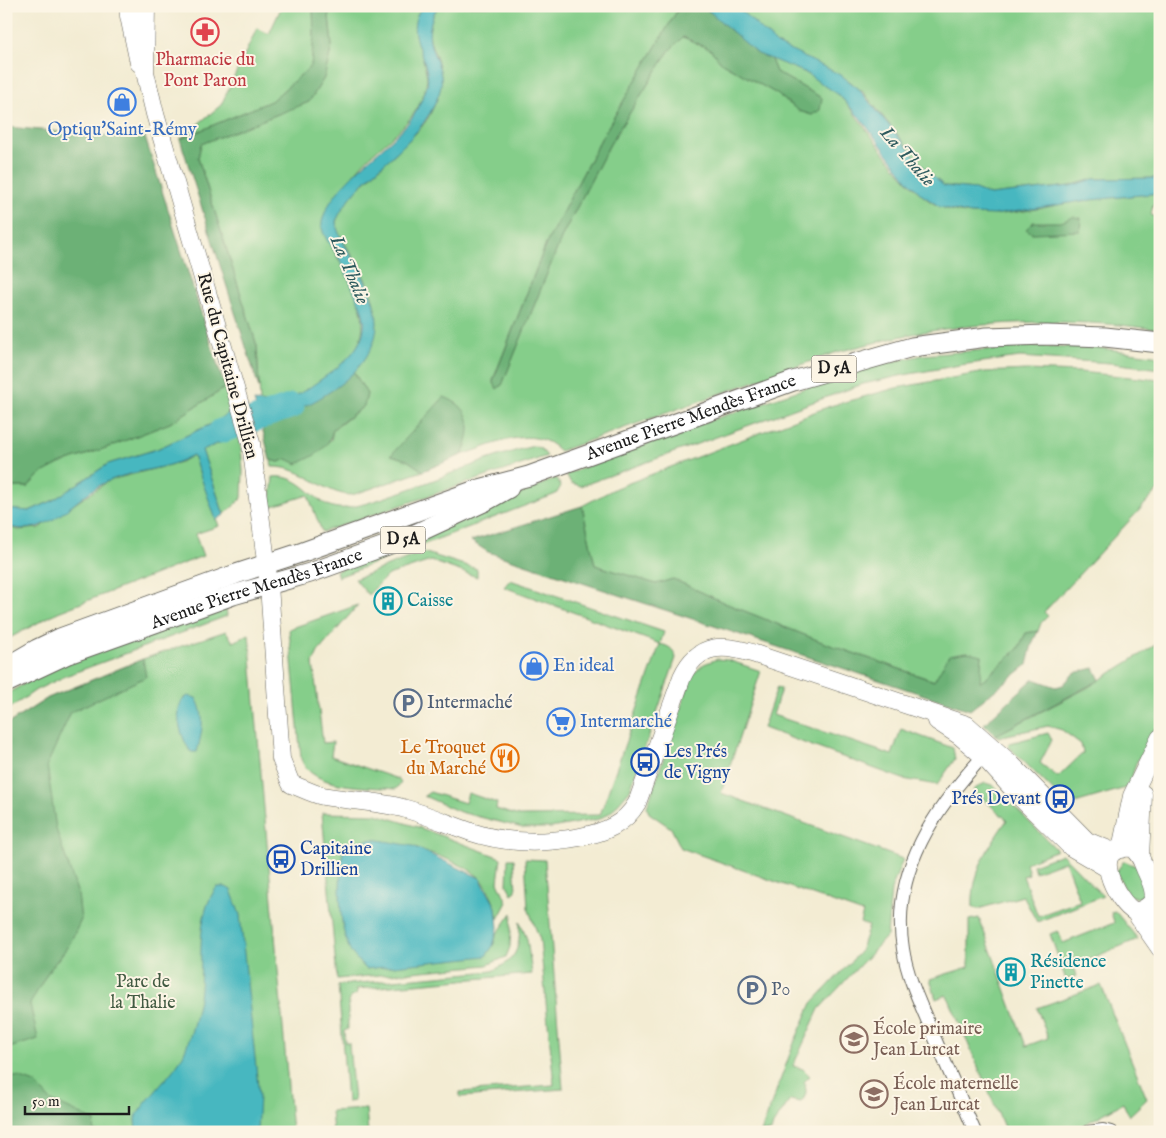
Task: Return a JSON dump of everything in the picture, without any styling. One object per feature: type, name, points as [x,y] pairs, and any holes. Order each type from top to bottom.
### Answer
[{"type":"main road","name":"Avenue Pierre Mendès France","points":[[6,667],[37,649],[94,625],[236,574],[267,565],[476,490],[529,476],[793,381],[912,347],[987,337],[1046,335],[1105,337],[1157,344]]},
{"type":"main road","name":"Avenue Pierre Mendès France","points":[[6,683],[68,654],[233,595],[269,585],[404,539],[484,502],[529,476]]},
{"type":"street","points":[[145,72],[146,6]]},
{"type":"street","points":[[126,10],[136,57],[145,72]]},
{"type":"street","name":"Rue du Capitaine Drillien","points":[[145,72],[155,114],[226,351],[251,443],[269,585],[281,759],[291,784],[322,796],[372,801],[407,809],[473,832],[517,842],[559,841],[594,834],[611,828],[630,814],[640,794],[686,669],[699,654],[717,647],[747,651],[924,712],[946,716],[967,725],[988,751]]},
{"type":"street","points":[[1150,900],[1127,908],[1114,856],[1132,796],[1160,738]]},
{"type":"street","points":[[975,1132],[907,968],[901,931],[903,892],[921,840],[947,798],[988,751],[1087,841],[1114,856]]},
{"type":"street","points":[[1145,766],[1140,857],[1160,948]]},
{"type":"street","points":[[1114,856],[1131,848],[1140,857]]},
{"type":"street","points":[[1150,900],[1160,923]]},
{"type":"street","points":[[1088,1132],[1103,1130],[1111,1132]]},
{"type":"green space","points":[[282,6],[313,6],[314,36],[311,66],[271,101],[180,139],[221,105],[257,28],[269,34]]},
{"type":"green space","points":[[313,6],[328,6],[332,46],[324,78],[309,102],[201,144],[198,158],[257,346],[259,388],[180,139],[271,101],[311,66],[314,36]]},
{"type":"green space","points":[[328,6],[423,6],[415,22],[427,77],[424,93],[410,118],[352,176],[333,203],[322,227],[356,294],[363,328],[358,344],[344,363],[306,390],[292,398],[268,403],[260,402],[257,346],[198,158],[201,144],[309,102],[324,78],[332,46]]},
{"type":"green space","points":[[438,6],[680,6],[602,137],[546,244],[493,380],[497,388],[502,385],[563,234],[610,144],[669,51],[683,37],[710,49],[722,63],[777,94],[799,111],[812,115],[822,98],[776,72],[770,57],[806,73],[832,88],[850,107],[915,189],[928,200],[941,207],[975,214],[1010,213],[1080,201],[1160,193],[1160,202],[1153,205],[1151,215],[1160,218],[1160,330],[1133,326],[1049,322],[993,324],[925,332],[888,339],[837,352],[560,451],[538,438],[526,437],[500,442],[462,455],[467,443],[392,455],[407,460],[423,471],[352,495],[332,490],[294,471],[272,467],[271,460],[279,462],[331,440],[333,430],[364,406],[367,394],[354,372],[372,341],[375,311],[366,282],[339,234],[336,223],[340,212],[349,199],[407,142],[428,118],[438,96],[441,82],[438,61],[430,37],[432,18]]},
{"type":"green space","points":[[680,6],[703,6],[758,54],[770,57],[776,72],[822,98],[820,110],[812,115],[799,111],[777,94],[722,63],[710,49],[683,37],[669,51],[610,144],[563,234],[502,385],[497,389],[493,381],[546,244],[602,137]]},
{"type":"green space","points":[[736,6],[1160,6],[1160,178],[1094,179],[1070,186],[990,195],[975,189],[944,186],[927,171],[863,92],[848,80],[777,44]]},
{"type":"green space","points":[[6,127],[111,136],[143,131],[225,388],[170,423],[59,464],[40,474],[28,487],[6,487]]},
{"type":"green space","points":[[1073,217],[1081,218],[1080,231],[1032,233],[1026,229],[1033,222],[1061,222]]},
{"type":"green space","points":[[1031,346],[1092,347],[1160,356],[1160,369],[1111,363],[1020,357],[960,365],[863,384],[581,486],[571,483],[566,474],[700,424],[867,367],[923,355]]},
{"type":"green space","points":[[1026,370],[1080,372],[1160,380],[1160,488],[1044,612],[1048,616],[1041,623],[1038,631],[1026,633],[1018,649],[979,684],[982,655],[935,681],[827,644],[727,604],[673,579],[656,584],[595,565],[582,506],[616,488],[830,406],[896,388],[985,372]]},
{"type":"green space","points":[[354,372],[367,394],[364,406],[333,429],[328,442],[315,455],[297,464],[287,459],[279,462],[270,460],[262,427],[312,402]]},
{"type":"green space","points":[[225,388],[233,409],[218,421],[157,449],[108,464],[52,501],[29,511],[6,509],[6,487],[28,487],[40,474],[59,464],[170,423]]},
{"type":"green space","points":[[444,397],[461,407],[466,414],[469,429],[466,446],[462,455],[423,471],[407,460],[391,455]]},
{"type":"green space","points":[[240,435],[243,471],[242,498],[224,515],[202,450]]},
{"type":"green space","points":[[534,446],[541,449],[547,456],[322,532],[308,495],[270,507],[273,477],[285,477],[303,486],[326,504],[335,508],[346,508],[383,498],[485,461]]},
{"type":"green space","points":[[193,455],[219,526],[195,534],[203,556],[58,612],[6,640],[6,526],[18,530],[39,528],[110,480],[181,462]]},
{"type":"green space","points":[[556,478],[560,486],[556,494],[338,577],[336,571],[405,546]]},
{"type":"green space","points":[[582,506],[595,565],[656,584],[673,579],[727,604],[827,644],[934,681],[949,655],[967,652],[982,655],[980,683],[1018,649],[1026,633],[1038,631],[1032,644],[1027,665],[970,710],[488,552],[471,541]]},
{"type":"green space","points":[[423,552],[477,569],[477,577],[431,561],[388,575],[368,595],[355,579]]},
{"type":"green space","points":[[510,580],[664,632],[660,644],[504,587]]},
{"type":"green space","points":[[358,605],[318,652],[313,663],[323,743],[333,742],[331,756],[398,779],[401,783],[396,789],[357,786],[329,781],[307,769],[301,759],[289,629]]},
{"type":"green space","points":[[226,606],[227,616],[68,675],[36,690],[6,711],[6,694],[62,663]]},
{"type":"green space","name":"Parc de la Thalie","points":[[226,631],[233,642],[249,634],[292,1132],[6,1132],[6,725],[48,698],[143,659]]},
{"type":"green space","points":[[1160,642],[1160,726],[1136,763],[1129,787],[1068,805],[1008,746],[1010,743],[1048,733],[1052,740],[1040,763],[1058,777],[1083,753],[1081,744],[1062,730],[1048,726],[998,737],[996,735],[1087,688]]},
{"type":"green space","points":[[660,644],[671,648],[676,658],[630,790],[611,812],[599,819],[551,828],[523,828],[460,812],[424,796],[430,792],[465,803],[468,793],[497,803],[496,809],[519,816],[600,815]]},
{"type":"green space","points":[[143,659],[146,677],[71,712],[47,765],[56,829],[78,894],[81,920],[69,945],[48,972],[30,1004],[38,1039],[6,1049],[6,725],[48,698]]},
{"type":"green space","points":[[717,659],[728,660],[761,671],[721,793],[903,859],[891,890],[887,936],[819,1009],[793,1066],[803,1069],[810,1076],[804,1082],[805,1095],[801,1102],[790,1100],[773,1125],[771,1132],[761,1132],[794,1043],[812,1003],[860,952],[869,926],[860,923],[863,913],[681,848],[671,828],[649,813],[647,807],[692,675],[704,664]]},
{"type":"green space","points":[[1094,668],[1100,680],[996,735],[984,724],[1034,679],[1056,687],[1063,685],[1074,673]]},
{"type":"green space","points":[[777,687],[781,689],[773,715],[892,755],[901,729],[953,748],[955,759],[937,785],[903,779],[763,728]]},
{"type":"green space","points":[[985,783],[993,785],[1057,850],[1026,863],[1029,874],[1023,876],[1038,916],[1080,901],[1065,861],[1035,872],[1033,865],[1062,854],[1103,896],[1037,922],[1023,896],[978,909],[973,908],[975,884],[982,861],[993,840],[1007,820],[973,790]]},
{"type":"green space","points":[[322,813],[376,814],[418,827],[501,858],[498,882],[507,902],[498,919],[489,891],[479,877],[456,863],[413,846],[493,946],[497,934],[512,913],[510,947],[506,957],[487,965],[337,979]]},
{"type":"green space","points":[[508,859],[514,859],[516,891],[512,894],[507,885]]},
{"type":"green space","points":[[525,859],[545,860],[563,1089],[460,1097],[460,1092],[554,1085],[540,940],[528,908]]},
{"type":"green space","points":[[1124,861],[1138,867],[1145,889],[1144,895],[1138,898],[1128,895],[1116,872]]},
{"type":"green space","points":[[1115,911],[1138,939],[1073,966],[1076,976],[1066,980],[1050,934],[1058,931],[1063,943],[1114,923],[1111,912]]},
{"type":"green space","points":[[979,918],[1026,1046],[1048,1038],[1037,1008],[1101,985],[1147,1099],[1129,1116],[1123,1103],[1071,1132],[1006,1132],[949,999],[946,995],[936,999],[930,979],[969,967],[969,920]]},
{"type":"green space","points":[[520,922],[527,939],[532,974],[357,989],[357,994],[350,998],[348,1029],[344,1031],[345,1043],[349,1043],[354,1101],[347,1102],[338,985],[492,971],[501,967],[515,952],[518,946]]},
{"type":"green space","points":[[6,1076],[18,1077],[35,1083],[50,1100],[95,1121],[94,1132],[6,1132]]},
{"type":"green space","points":[[366,1109],[368,1132],[333,1132],[331,1111]]},
{"type":"water","points":[[423,6],[438,6],[431,21],[429,33],[430,44],[440,72],[439,94],[430,114],[417,131],[404,146],[359,187],[346,203],[336,221],[339,234],[363,276],[374,305],[377,323],[371,348],[356,370],[335,388],[313,402],[282,415],[262,427],[254,401],[273,404],[286,401],[300,394],[348,358],[360,341],[364,322],[361,309],[342,263],[324,234],[322,222],[327,208],[336,195],[359,169],[408,123],[419,107],[428,79],[414,27],[416,17]]},
{"type":"water","points":[[703,6],[736,6],[777,44],[841,75],[858,88],[927,171],[944,186],[975,189],[990,195],[1070,186],[1093,179],[1160,178],[1160,193],[1082,201],[994,215],[971,214],[940,207],[922,195],[909,182],[860,118],[839,95],[804,72],[758,54]]},
{"type":"water","points":[[233,409],[240,435],[202,450],[224,515],[216,520],[193,455],[173,464],[111,480],[85,495],[62,514],[36,527],[22,529],[6,526],[6,509],[29,511],[52,501],[108,464],[157,449],[218,421]]},
{"type":"water","points":[[188,696],[196,698],[201,711],[202,731],[197,752],[191,752],[187,746],[179,722],[179,707]]},
{"type":"water","points":[[373,839],[413,846],[480,878],[496,907],[498,928],[493,946],[486,956],[366,969],[353,955],[348,944],[341,916],[340,885],[344,844]]},
{"type":"water","points":[[217,887],[226,887],[231,890],[240,915],[259,1096],[257,1132],[136,1132],[135,1120],[137,1114],[180,1061],[189,1040],[199,998],[201,941],[205,912]]},
{"type":"waterway","name":"La Thalie","points":[[221,431],[292,406]]},
{"type":"place","name":"Pharmacie du Pont Paron","points":[[205,32]]},
{"type":"place","name":"Optiqu'Saint-Rémy","points":[[122,102]]},
{"type":"place","name":"Caisse","points":[[388,601]]},
{"type":"place","name":"En ideal","points":[[534,666]]},
{"type":"place","name":"Intermaché","points":[[408,703]]},
{"type":"place","name":"Intermarché","points":[[561,722]]},
{"type":"place","name":"Le Troquet du Marché","points":[[505,758]]},
{"type":"place","name":"Les Prés de Vigny","points":[[645,762]]},
{"type":"place","name":"Prés Devant","points":[[1060,799]]},
{"type":"place","name":"Capitaine Drillien","points":[[281,859]]},
{"type":"place","name":"Résidence Pinette","points":[[1011,972]]},
{"type":"place","name":"P0","points":[[752,990]]},
{"type":"place","name":"École primaire Jean Lurcat","points":[[854,1039]]},
{"type":"place","name":"École maternelle Jean Lurcat","points":[[874,1094]]}]
